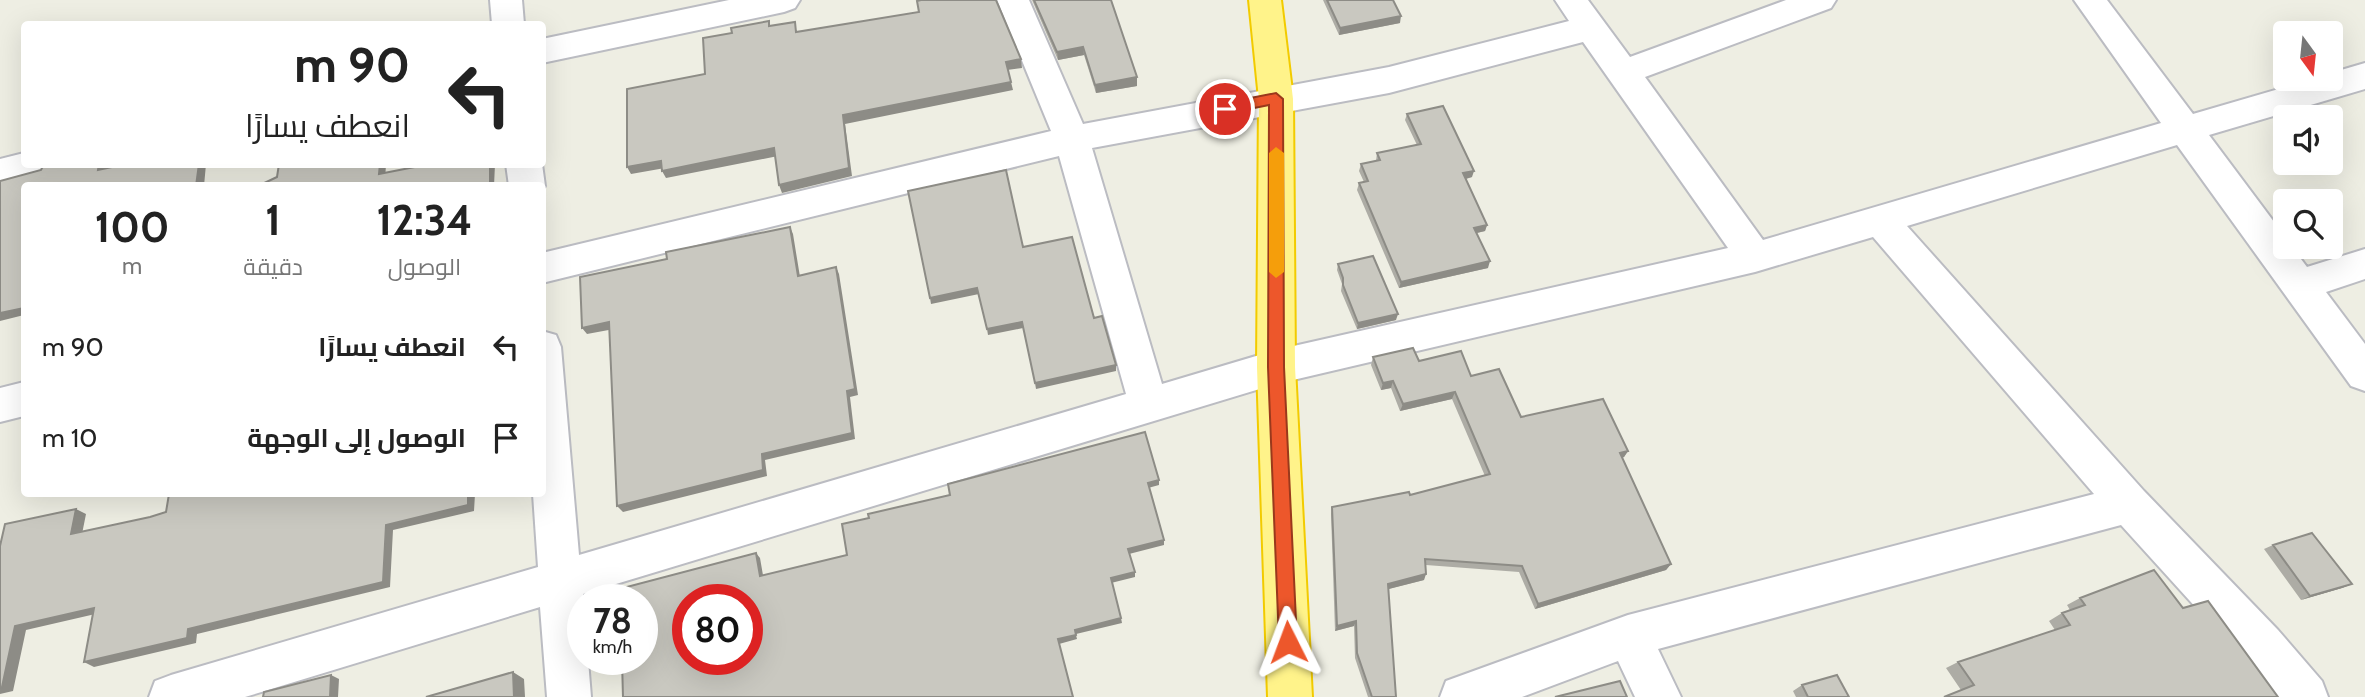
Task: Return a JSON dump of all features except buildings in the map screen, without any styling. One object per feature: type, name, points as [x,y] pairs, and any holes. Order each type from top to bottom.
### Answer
[{"type":"highway","points":[[1265,0],[1276,99],[1276,367],[1290,697]]},
{"type":"street","points":[[506,0],[508,21]]},
{"type":"street","points":[[546,50],[784,0]]},
{"type":"street","points":[[1013,0],[1072,139],[1149,405]]},
{"type":"street","points":[[1571,0],[1755,257]]},
{"type":"street","points":[[1623,72],[1820,0]]},
{"type":"street","points":[[2090,0],[2365,374]]},
{"type":"street","points":[[546,267],[1072,139],[1389,80],[1590,29]]},
{"type":"street","points":[[171,697],[1276,367],[1755,257],[2365,76]]},
{"type":"street","points":[[0,173],[21,168]]},
{"type":"street","points":[[1879,219],[2129,504],[2262,645],[2306,697]]},
{"type":"street","points":[[2298,285],[2365,264]]},
{"type":"street","points":[[0,405],[21,400]]},
{"type":"street","points":[[546,402],[569,697]]},
{"type":"street","points":[[1462,697],[1628,636],[2129,504]]},
{"type":"street","points":[[1628,636],[1659,697]]},
{"type":"slow traffic","points":[[1276,153],[1276,272]]},
{"type":"route","points":[[1225,109],[1276,99],[1276,367],[1288,642]]}]
